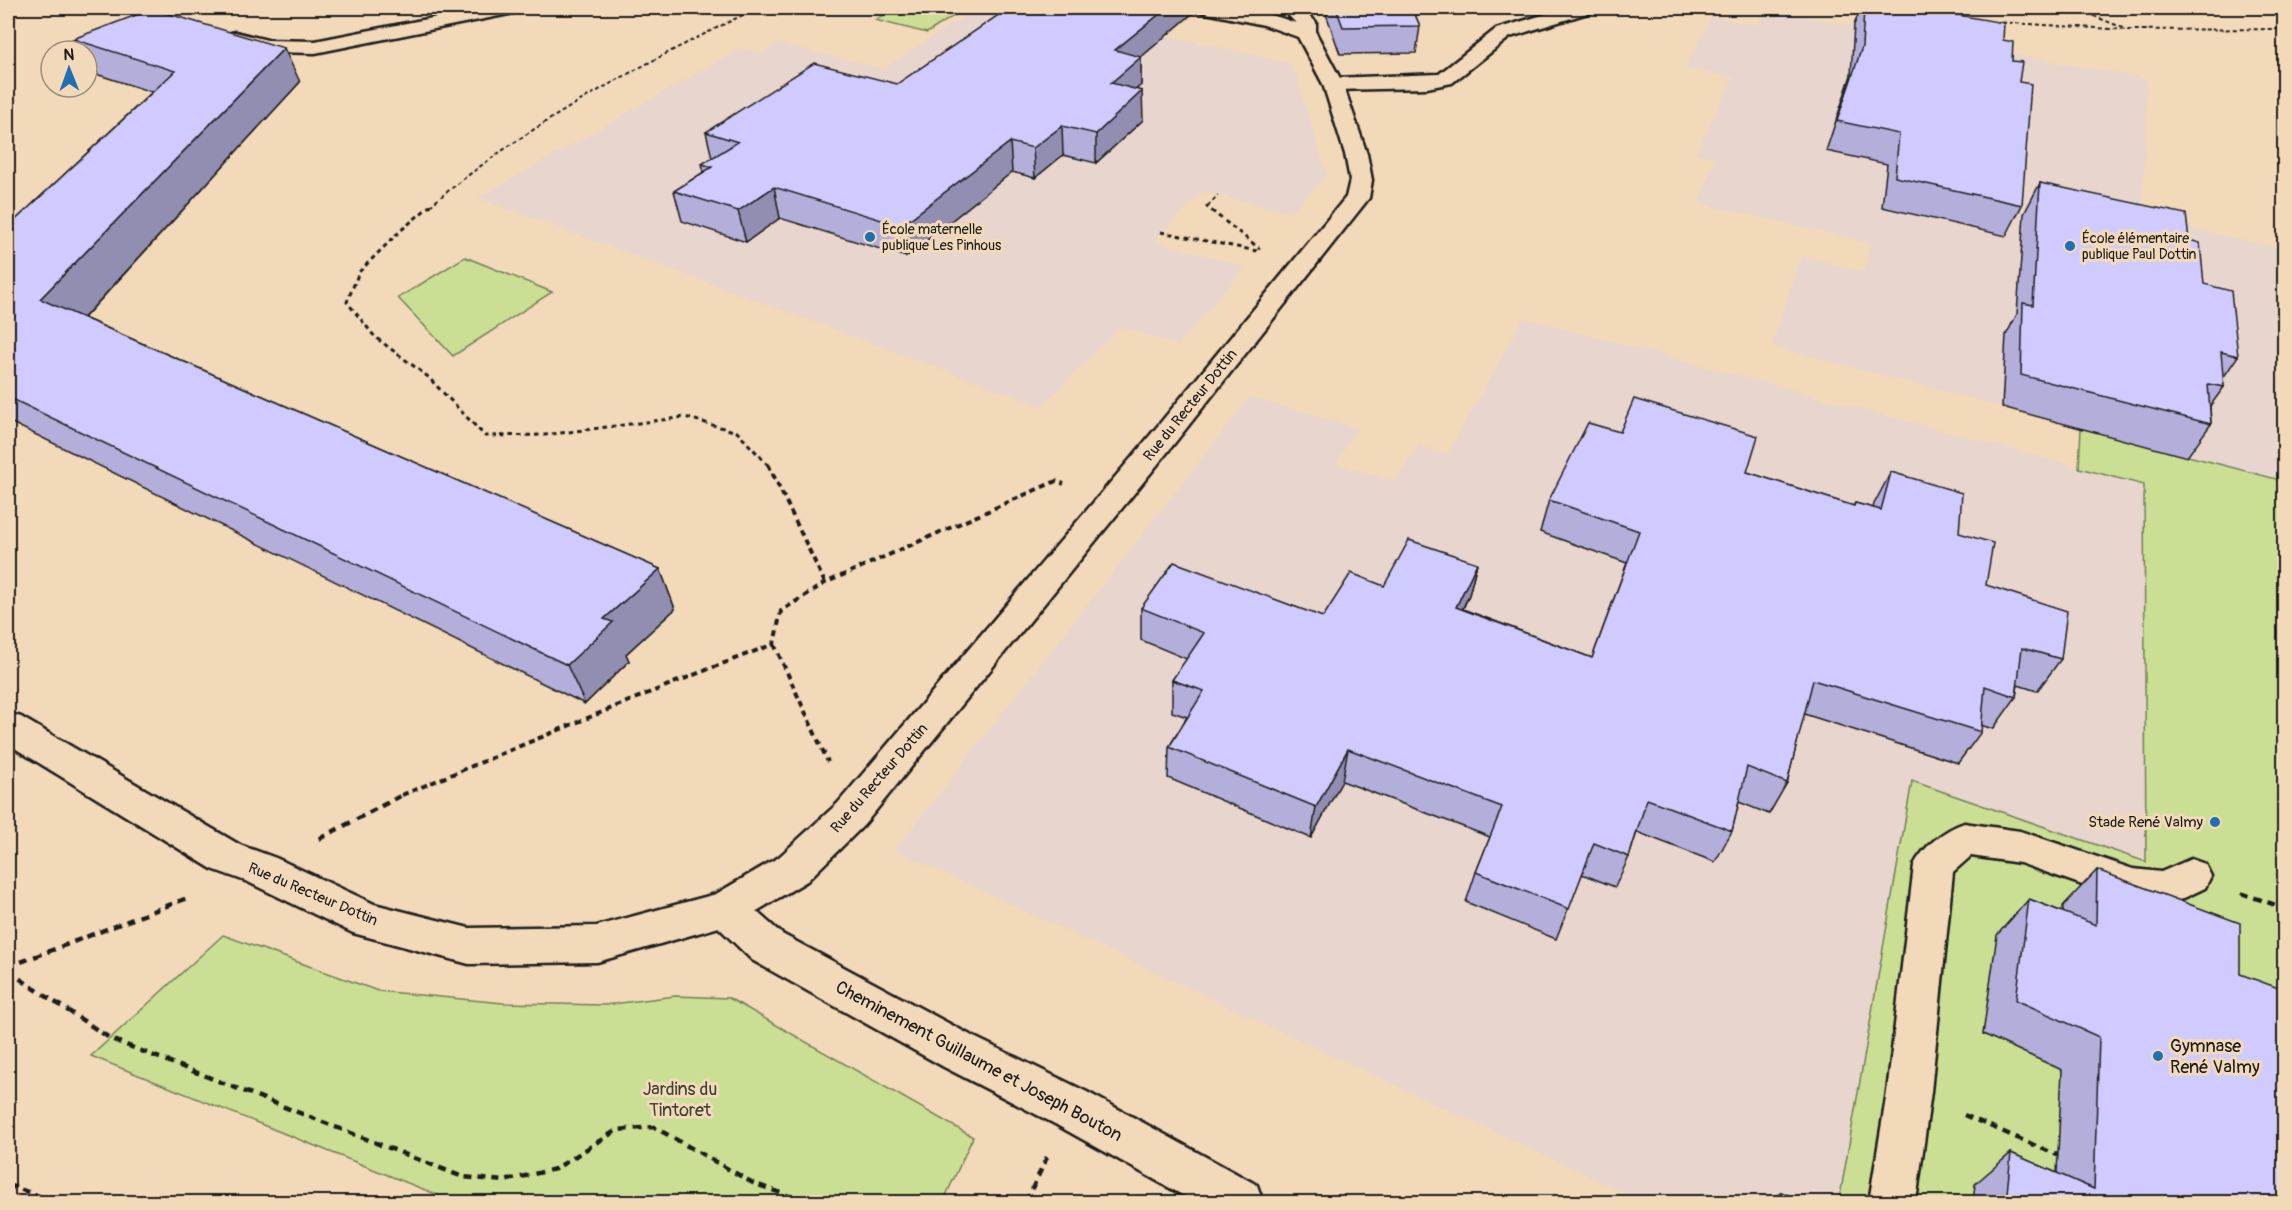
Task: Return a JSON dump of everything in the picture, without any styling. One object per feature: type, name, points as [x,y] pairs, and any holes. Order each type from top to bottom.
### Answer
[{"type":"street","points":[[220,35],[267,46],[315,47],[508,8]]},
{"type":"street","points":[[1208,8],[1269,20],[1306,33]]},
{"type":"street","name":"Rue du Recteur Dottin","points":[[8,727],[226,857],[262,870],[367,920],[469,946],[597,944],[726,909],[793,869],[851,814],[1357,198],[1361,180],[1356,154],[1333,84],[1306,33],[1306,22],[1290,8]]},
{"type":"street","points":[[1333,84],[1427,82],[1445,79],[1503,33],[1584,8]]},
{"type":"street","points":[[1892,1203],[1909,1092],[1935,865],[1964,839],[2020,847],[2133,886],[2165,890],[2192,876]]},
{"type":"street","name":"Cheminement Guillaume et Joseph Bouton","points":[[726,909],[767,947],[959,1052],[1071,1108],[1240,1203]]},
{"type":"path","points":[[757,8],[639,66],[569,106],[463,178],[400,231],[359,272],[348,302],[375,337],[427,376],[485,435],[545,435],[685,417],[737,432],[771,468],[825,582]]},
{"type":"path","points":[[1786,8],[1872,14]]},
{"type":"path","points":[[2074,8],[2129,30]]},
{"type":"path","points":[[1989,21],[2129,30],[2284,29]]},
{"type":"path","points":[[1161,232],[1265,253],[1207,207],[1218,195]]},
{"type":"path","points":[[851,814],[774,644],[781,611],[825,582],[1056,481],[1112,499]]},
{"type":"path","points":[[8,969],[262,870],[397,797],[588,719],[647,692],[774,644]]},
{"type":"path","points":[[8,969],[111,1038],[463,1177],[504,1181],[555,1169],[617,1130],[654,1126],[753,1183],[816,1203]]},
{"type":"path","points":[[1909,1092],[2072,1161]]},
{"type":"path","points":[[8,1185],[56,1203]]},
{"type":"shaded area","name":"École maternelle publique Les Pinhous","points":[[976,8],[1042,8],[1292,64],[1327,175],[1290,213],[1203,191],[1153,241],[1245,267],[1178,345],[1121,326],[1042,406],[478,198],[741,48],[761,53],[778,43],[883,69]]},
{"type":"shaded area","name":"École élémentaire publique Paul Dottin","points":[[1766,9],[2147,79],[2142,218],[2284,249],[2284,481],[1772,346],[1801,256],[1863,272],[1871,243],[1699,203],[1715,158],[1696,153],[1733,78],[1685,68],[1712,17],[1758,25]]},
{"type":"shaded area","points":[[1524,318],[2144,485],[2146,863],[1912,781],[1839,1202],[1644,1202],[895,850],[1250,397],[1357,428],[1336,463],[1394,482],[1419,446],[1447,455]]},
{"type":"green space","points":[[896,8],[966,8],[927,33],[875,20]]},
{"type":"green space","points":[[465,257],[552,292],[453,356],[398,298]]},
{"type":"green space","name":"Stade René Valmy","points":[[2081,428],[2284,481],[2284,1202],[1839,1202],[1912,781],[2146,862],[2144,485],[2079,468]]},
{"type":"green space","name":"Jardins du Tintoret","points":[[223,935],[378,991],[503,1003],[605,1005],[675,996],[729,998],[973,1137],[943,1202],[455,1202],[91,1056]]},
{"type":"building","points":[[1009,8],[1167,8],[1115,50],[1141,57],[1111,83],[1142,91],[1096,134],[1062,126],[1033,148],[1010,142],[901,226],[774,187],[738,211],[674,191],[712,167],[702,164],[738,142],[706,132],[814,63],[897,84]]},
{"type":"building","points":[[1336,8],[1412,8],[1420,26],[1343,27]]},
{"type":"building","points":[[1864,8],[1918,8],[2004,23],[2003,40],[2013,42],[2012,61],[2022,62],[2019,82],[2031,84],[2022,205],[1895,177],[1899,134],[1837,121],[1862,47]]},
{"type":"building","points":[[152,9],[284,48],[40,299],[660,569],[604,619],[613,622],[567,665],[8,397],[8,227],[175,71],[99,47],[99,39],[73,39]]},
{"type":"building","points":[[2040,183],[2186,214],[2189,240],[2200,243],[2204,284],[2231,291],[2238,356],[2221,352],[2224,387],[2208,384],[2211,424],[2021,375],[2023,303],[2033,305]]},
{"type":"building","points":[[1634,399],[1758,436],[1747,472],[1854,506],[1855,503],[1881,510],[1891,472],[1962,493],[1959,533],[1993,543],[1986,585],[2067,611],[2061,659],[2022,648],[2016,697],[1985,686],[1981,732],[1813,680],[1787,783],[1747,767],[1732,831],[1647,799],[1629,857],[1594,843],[1569,909],[1476,872],[1502,807],[1348,749],[1316,807],[1169,747],[1204,691],[1172,680],[1204,633],[1141,608],[1174,562],[1323,617],[1351,573],[1384,586],[1409,540],[1477,563],[1456,607],[1592,658],[1639,531],[1549,500],[1588,423],[1620,432]]},
{"type":"building","name":"Gymnase René Valmy","points":[[2097,870],[2240,923],[2240,974],[2284,990],[2284,1203],[2006,1203],[2011,1153],[2094,1189],[2099,1037],[2016,1000],[2029,899],[2096,925]]},
{"type":"building","points":[[1781,1192],[1806,1203],[1779,1203]]},
{"type":"place","name":"École maternelle publique Les Pinhous","points":[[870,237]]},
{"type":"place","name":"École élémentaire publique Paul Dottin","points":[[2070,246]]},
{"type":"place","name":"Stade René Valmy","points":[[2215,822]]},
{"type":"place","name":"Gymnase René Valmy","points":[[2158,1056]]}]
